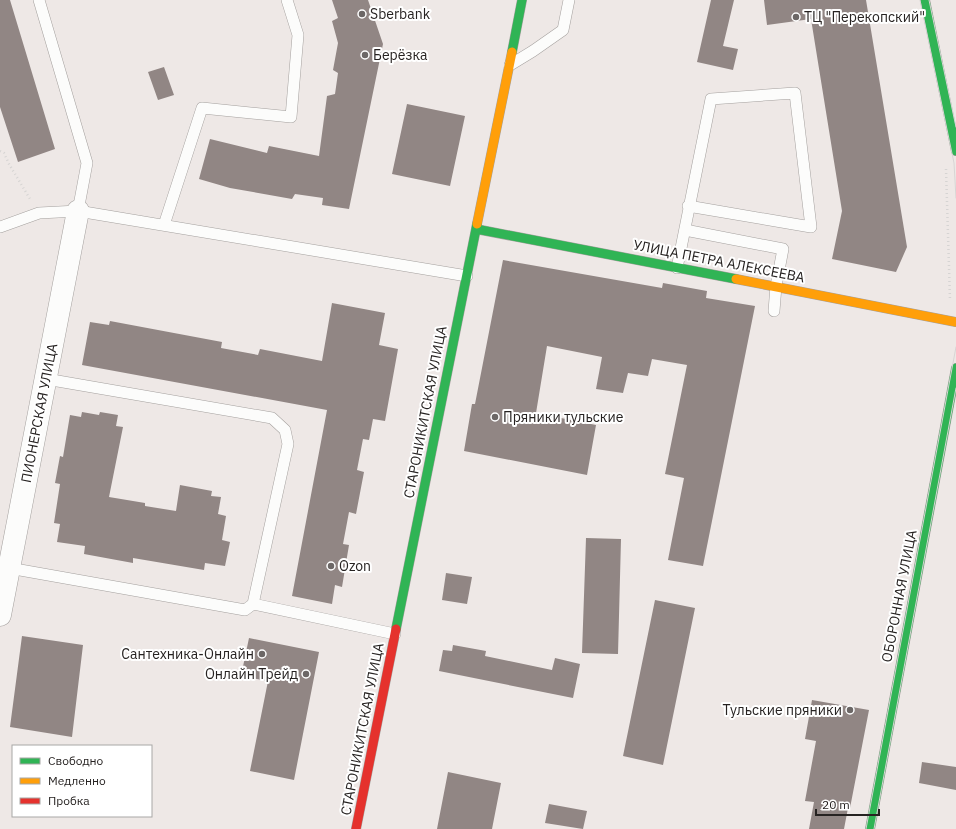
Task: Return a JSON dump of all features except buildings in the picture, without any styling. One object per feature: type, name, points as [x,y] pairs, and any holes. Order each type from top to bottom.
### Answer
[{"type":"main road","name":"СТАРОНИКИТСКАЯ УЛИЦА","points":[[356,829],[522,0]]},
{"type":"main road","points":[[925,0],[956,151]]},
{"type":"main road","name":"УЛИЦА ПЕТРА АЛЕКСЕЕВА","points":[[476,229],[956,322]]},
{"type":"main road","name":"ОБОРОННАЯ УЛИЦА","points":[[870,829],[956,368]]},
{"type":"street","name":"ПИОНЕРСКАЯ УЛИЦА","points":[[0,615],[78,211]]},
{"type":"lane","points":[[39,0],[87,163],[78,211]]},
{"type":"lane","points":[[164,225],[202,108],[291,117],[298,35],[287,0]]},
{"type":"lane","points":[[509,65],[533,51],[563,30],[569,0]]},
{"type":"lane","points":[[925,65],[938,62]]},
{"type":"lane","points":[[677,268],[685,230],[688,206],[711,99],[796,93],[812,227],[688,206]]},
{"type":"lane","points":[[0,227],[39,213],[78,211],[467,276]]},
{"type":"lane","points":[[685,230],[783,249],[776,286],[774,311]]},
{"type":"lane","points":[[9,568],[245,610],[253,604],[288,444],[285,430],[272,418],[46,380]]},
{"type":"lane","points":[[253,604],[395,634]]},
{"type":"path","points":[[0,151],[4,153],[9,164],[39,213]]},
{"type":"tram line","points":[[920,0],[954,163],[956,198]]},
{"type":"tram line","points":[[929,0],[956,127]]},
{"type":"tram line","points":[[866,829],[956,347]]},
{"type":"tram line","points":[[874,829],[956,388]]},
{"type":"traffic: fast","points":[[512,52],[522,0]]},
{"type":"traffic: fast","points":[[925,0],[956,151]]},
{"type":"traffic: fast","points":[[396,629],[477,224]]},
{"type":"traffic: fast","points":[[476,229],[736,279]]},
{"type":"traffic: fast","points":[[870,829],[956,368]]},
{"type":"traffic: slow","points":[[477,224],[512,52]]},
{"type":"traffic: slow","points":[[736,279],[956,322]]},
{"type":"traffic: jam","points":[[356,829],[396,629]]},
{"type":"place","name":"Sberbank","points":[[362,14]]},
{"type":"place","name":"ТЦ \"Перекопский\"","points":[[796,17]]},
{"type":"place","name":"Берёзка","points":[[365,55]]},
{"type":"place","name":"Пряники тульские","points":[[495,417]]},
{"type":"place","name":"Ozon","points":[[331,566]]},
{"type":"place","name":"Сантехника-Онлайн","points":[[262,654]]},
{"type":"place","name":"Онлайн Трейд","points":[[306,674]]},
{"type":"place","name":"Тульские пряники","points":[[850,710]]}]
